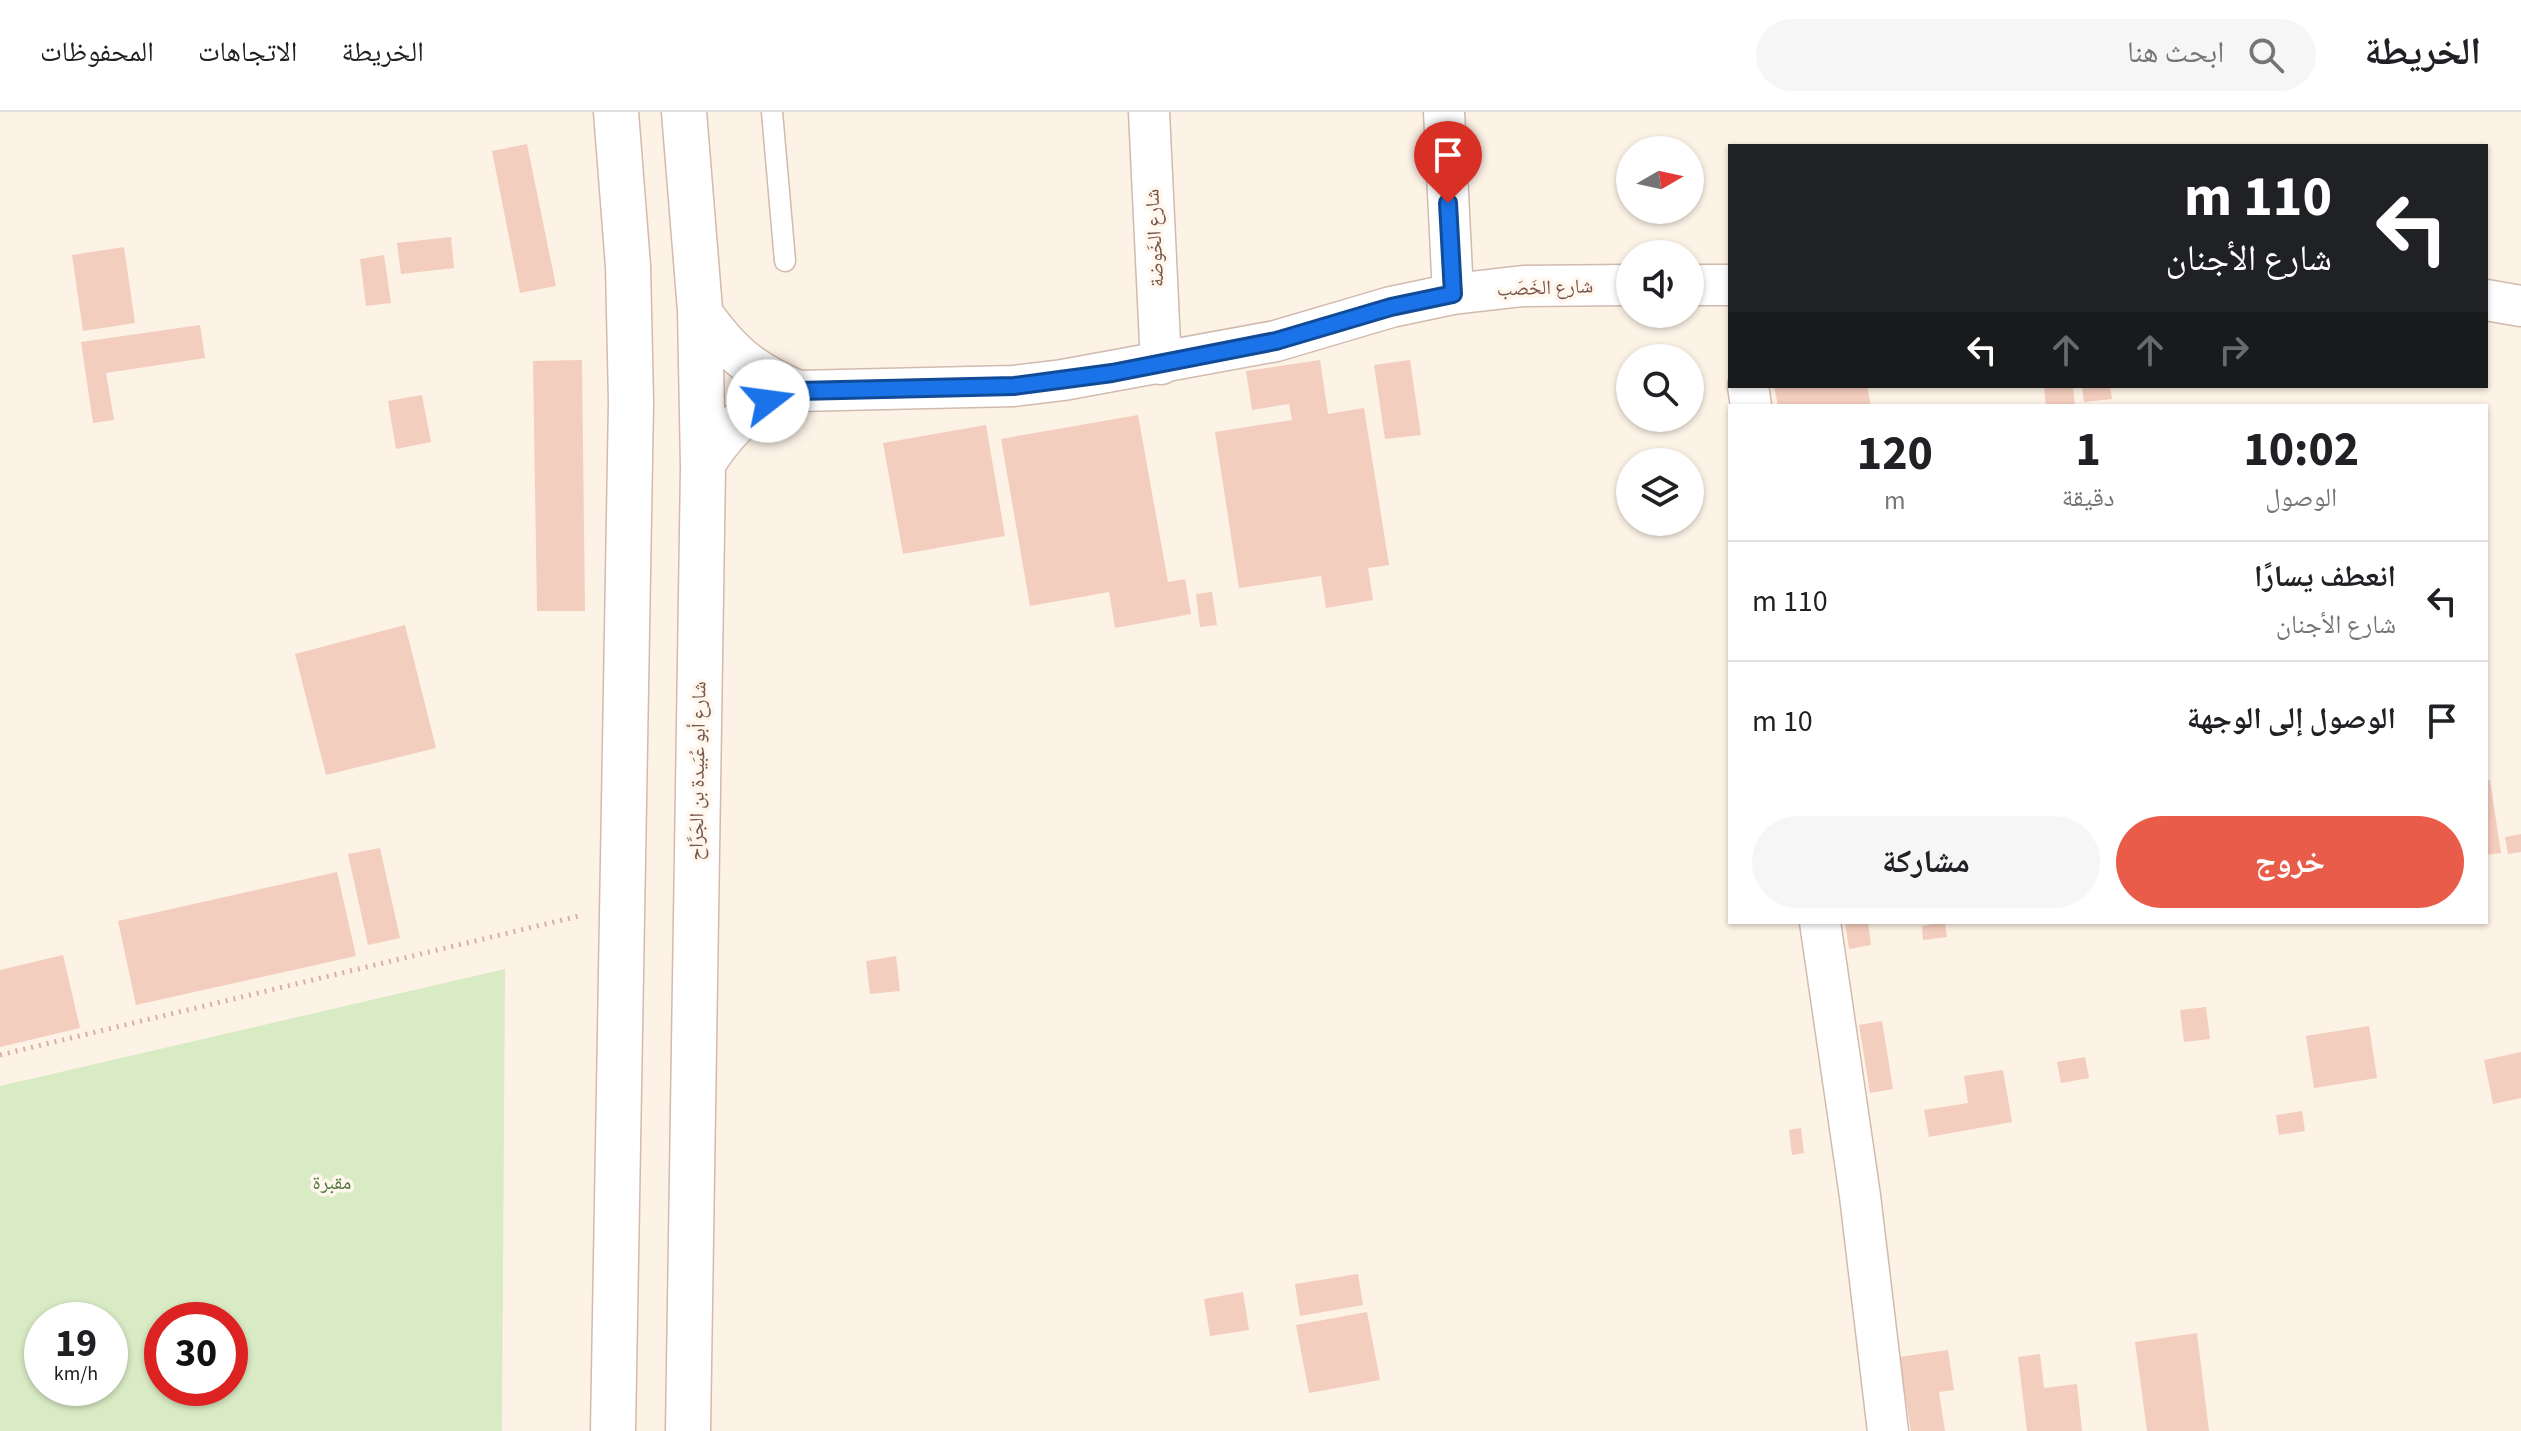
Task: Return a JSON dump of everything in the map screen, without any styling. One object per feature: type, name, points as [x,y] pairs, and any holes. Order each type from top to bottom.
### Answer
[{"type":"main road","points":[[613,1431],[631,402],[628,266],[616,112]]},
{"type":"main road","name":"شارع أبو عُبَيدة بن الجَرَّاح","points":[[684,112],[700,310],[703,467],[688,1431]]},
{"type":"street","name":"شارع الخَوضة","points":[[1149,112],[1161,364]]},
{"type":"street","points":[[1444,112],[1453,294]]},
{"type":"street","name":"شارع الخَصَب","points":[[703,467],[720,440],[741,417],[768,401],[798,391],[1014,386],[1161,364],[1276,341],[1391,307],[1453,294],[1523,286],[1616,285]]},
{"type":"street","points":[[1704,285],[1728,285]]},
{"type":"street","points":[[2488,300],[2521,306]]},
{"type":"street","name":"شارع الخَصَب","points":[[700,310],[719,337],[741,360],[768,378],[798,391]]},
{"type":"street","points":[[1820,924],[1860,1196],[1888,1431]]},
{"type":"lane","points":[[772,112],[785,261]]},
{"type":"path","points":[[0,1055],[623,905]]},
{"type":"green space","name":"مقبرة","points":[[505,969],[502,1431],[0,1431],[0,1086]]},
{"type":"building","points":[[527,144],[556,286],[520,293],[492,151]]},
{"type":"building","points":[[451,237],[454,268],[401,274],[397,243]]},
{"type":"building","points":[[124,247],[135,323],[83,331],[72,255]]},
{"type":"building","points":[[384,255],[391,303],[366,306],[360,259]]},
{"type":"building","points":[[200,325],[205,358],[106,373],[114,420],[93,423],[81,342]]},
{"type":"building","points":[[582,360],[585,611],[537,611],[533,361]]},
{"type":"building","points":[[1320,360],[1328,414],[1364,408],[1389,565],[1368,568],[1373,600],[1326,608],[1321,576],[1239,588],[1215,432],[1292,420],[1289,404],[1252,410],[1246,371]]},
{"type":"building","points":[[1410,360],[1421,435],[1385,439],[1374,365]]},
{"type":"building","points":[[1774,388],[1867,388],[1871,404],[1778,404]]},
{"type":"building","points":[[2044,388],[2073,388],[2075,404],[2046,404]]},
{"type":"building","points":[[2082,388],[2110,388],[2112,399],[2084,402]]},
{"type":"building","points":[[422,395],[431,442],[396,449],[388,401]]},
{"type":"building","points":[[1138,415],[1168,582],[1185,579],[1191,614],[1115,628],[1109,592],[1030,606],[1001,439]]},
{"type":"building","points":[[986,425],[1005,536],[903,554],[883,443]]},
{"type":"building","points":[[1212,592],[1217,625],[1200,627],[1196,594]]},
{"type":"building","points":[[405,625],[436,748],[326,775],[295,654]]},
{"type":"building","points":[[2488,780],[2490,780],[2501,853],[2488,855]]},
{"type":"building","points":[[2521,834],[2521,852],[2508,854],[2505,837]]},
{"type":"building","points":[[380,848],[400,938],[368,945],[348,854]]},
{"type":"building","points":[[337,872],[356,956],[136,1005],[118,921]]},
{"type":"building","points":[[1845,924],[1868,924],[1871,945],[1849,949]]},
{"type":"building","points":[[1945,924],[1947,937],[1923,940],[1922,926]]},
{"type":"building","points":[[63,955],[80,1028],[0,1047],[0,970]]},
{"type":"building","points":[[896,956],[900,991],[870,994],[866,961]]},
{"type":"building","points":[[2206,1007],[2210,1039],[2184,1042],[2180,1010]]},
{"type":"building","points":[[1882,1021],[1893,1089],[1870,1093],[1859,1025]]},
{"type":"building","points":[[2369,1026],[2377,1078],[2314,1088],[2306,1036]]},
{"type":"building","points":[[2521,1052],[2521,1098],[2493,1104],[2484,1060]]},
{"type":"building","points":[[2085,1057],[2089,1078],[2061,1083],[2057,1062]]},
{"type":"building","points":[[2003,1070],[2012,1122],[1929,1137],[1924,1110],[1968,1103],[1964,1076]]},
{"type":"building","points":[[2302,1111],[2305,1131],[2279,1135],[2276,1115]]},
{"type":"building","points":[[1801,1128],[1804,1153],[1792,1155],[1789,1130]]},
{"type":"building","points":[[1358,1274],[1363,1305],[1300,1316],[1295,1284]]},
{"type":"building","points":[[1243,1292],[1249,1330],[1210,1336],[1204,1299]]},
{"type":"building","points":[[1367,1312],[1380,1380],[1309,1393],[1296,1325]]},
{"type":"building","points":[[2197,1333],[2209,1431],[2147,1431],[2135,1342]]},
{"type":"building","points":[[1948,1350],[1954,1390],[1939,1392],[1945,1431],[1911,1431],[1899,1357]]},
{"type":"building","points":[[2040,1354],[2044,1388],[2077,1384],[2082,1431],[2027,1431],[2018,1357]]},
{"type":"route","points":[[768,401],[798,391],[1014,386],[1112,373],[1276,341],[1391,307],[1453,294],[1448,203]]}]
